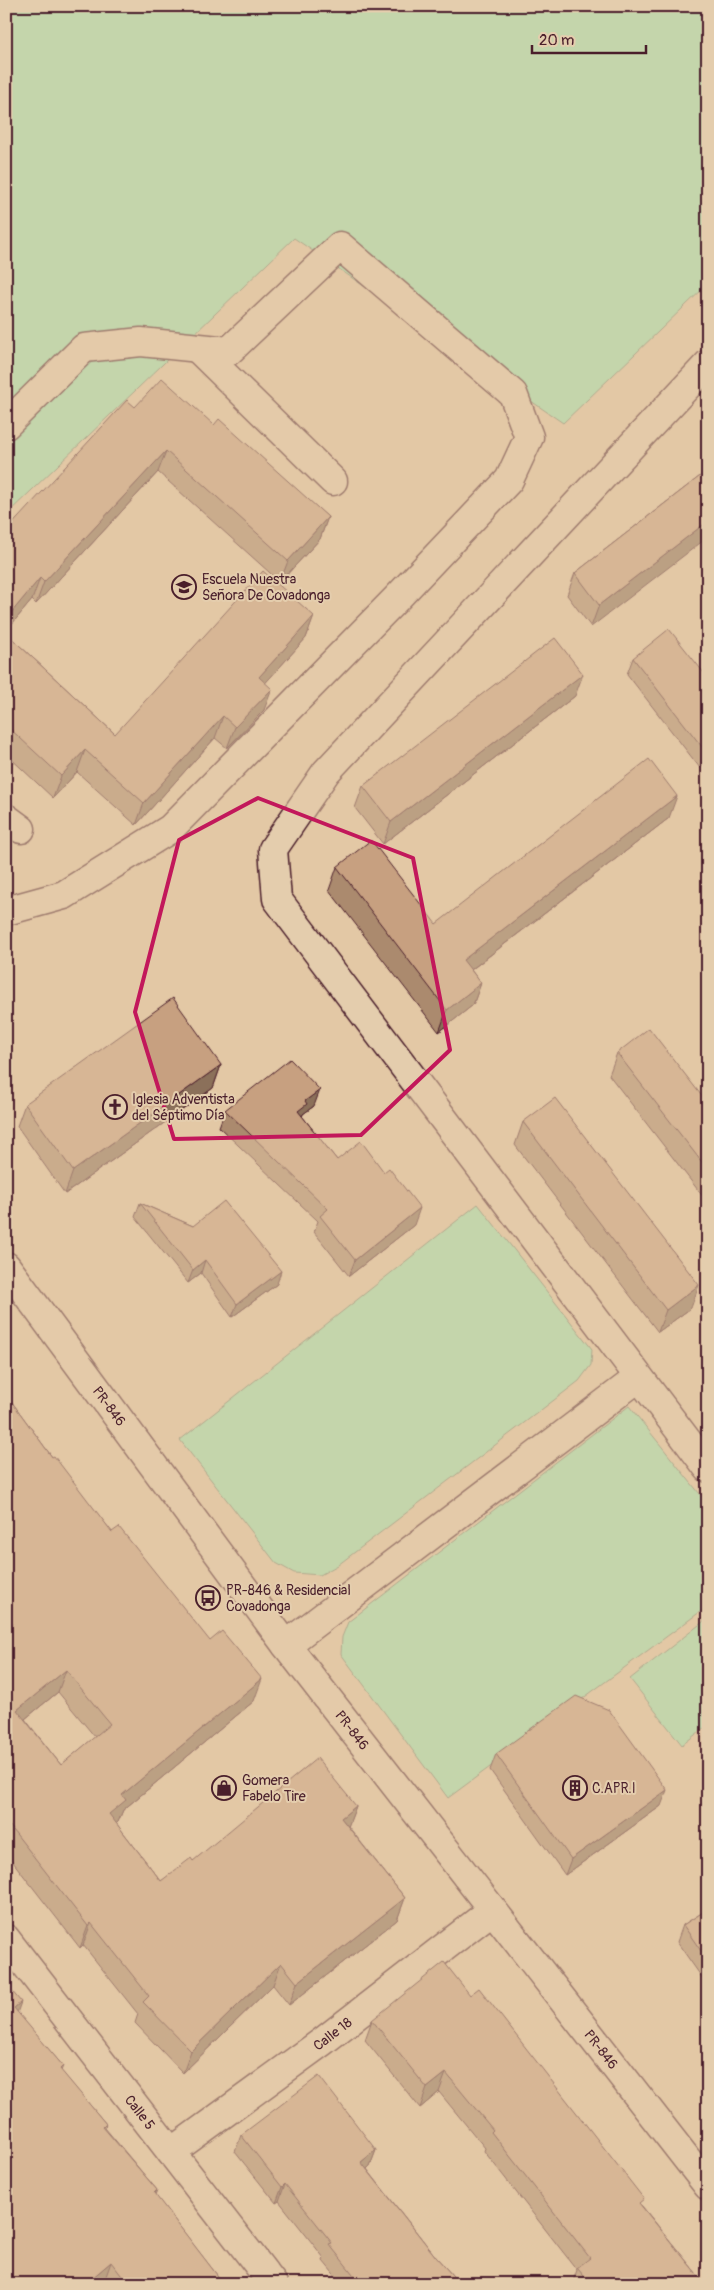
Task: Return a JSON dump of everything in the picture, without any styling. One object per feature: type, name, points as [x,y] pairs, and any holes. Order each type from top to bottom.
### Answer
[{"type":"street","points":[[6,425],[84,348],[141,342],[229,351],[340,246],[513,394],[529,437],[509,480],[397,598],[170,829],[64,895],[6,911]]},
{"type":"street","points":[[197,348],[333,482]]},
{"type":"street","points":[[708,364],[326,772],[272,849],[277,899],[708,1468]]},
{"type":"street","name":"PR-846","points":[[6,1266],[286,1645],[491,1911],[708,2186]]},
{"type":"street","points":[[286,1645],[638,1378]]},
{"type":"street","name":"Calle 18","points":[[171,2152],[322,2042],[491,1911]]},
{"type":"street","name":"Calle 5","points":[[6,1939],[273,2284]]},
{"type":"highlighted area","points":[[258,798],[413,858],[450,1050],[361,1135],[174,1139],[135,1012],[179,840]]},
{"type":"green space","points":[[6,6],[708,6],[708,284],[563,423],[294,238],[6,515]]},
{"type":"green space","points":[[478,1204],[592,1349],[591,1365],[579,1381],[338,1565],[320,1575],[294,1573],[276,1563],[180,1440]]},
{"type":"green space","points":[[629,1406],[708,1504],[708,1606],[448,1798],[341,1654],[342,1637],[348,1622]]},
{"type":"green space","points":[[708,1618],[708,1725],[682,1745],[630,1679]]},
{"type":"building","points":[[162,378],[214,425],[219,419],[328,517],[288,561],[166,451],[44,582],[40,578],[6,619],[6,531],[127,400],[135,407]]},
{"type":"building","points":[[708,470],[708,521],[599,605],[575,573]]},
{"type":"building","points":[[263,571],[314,616],[259,677],[272,689],[235,727],[223,716],[144,803],[85,750],[61,776],[6,725],[6,633],[115,734]]},
{"type":"building","points":[[669,629],[708,678],[708,750],[706,752],[633,658]]},
{"type":"building","points":[[555,638],[583,674],[391,822],[363,786]]},
{"type":"building","points":[[649,759],[677,796],[463,960],[481,983],[447,1010],[337,867],[371,840],[436,924]]},
{"type":"building","name":"Iglesia Adventista del Séptimo Día","points":[[173,998],[221,1065],[73,1171],[25,1104]]},
{"type":"building","points":[[649,1028],[708,1104],[708,1170],[617,1053]]},
{"type":"building","points":[[290,1059],[320,1090],[305,1101],[307,1104],[298,1111],[337,1160],[361,1141],[384,1172],[389,1168],[420,1208],[355,1260],[320,1216],[328,1209],[225,1110]]},
{"type":"building","points":[[555,1098],[699,1285],[666,1310],[523,1122]]},
{"type":"building","points":[[224,1201],[281,1271],[237,1304],[205,1260],[193,1270],[140,1203],[193,1226]]},
{"type":"building","points":[[6,1394],[52,1457],[54,1456],[112,1532],[119,1527],[210,1641],[222,1631],[262,1679],[122,1795],[126,1800],[109,1814],[161,1881],[191,1858],[193,1861],[317,1758],[356,1806],[341,1818],[405,1898],[297,1983],[281,1963],[191,2051],[143,2002],[149,1996],[91,1923],[88,1926],[6,1821],[6,1629],[13,1624],[6,1616]],"holes":[[[66,1670],[110,1724],[61,1765],[17,1710]]]},
{"type":"building","name":"C.APR.I","points":[[576,1696],[609,1710],[667,1790],[571,1859],[496,1754]]},
{"type":"building","points":[[708,1909],[708,1961],[683,1925]]},
{"type":"building","points":[[444,1962],[470,1995],[479,1988],[644,2199],[639,2203],[705,2284],[591,2284],[577,2268],[590,2258],[491,2132],[493,2130],[446,2073],[427,2088],[372,2020]]},
{"type":"building","points":[[6,1984],[21,2002],[14,2008],[63,2066],[60,2069],[106,2124],[103,2127],[157,2190],[154,2193],[224,2284],[128,2284],[111,2262],[85,2284],[6,2284]]},
{"type":"building","points":[[319,2076],[376,2150],[361,2162],[436,2257],[460,2284],[361,2284],[329,2244],[332,2243],[285,2184],[282,2187],[241,2135]]},
{"type":"place","name":"Escuela Nuestra Señora De Covadonga","points":[[184,587]]},
{"type":"place","name":"Iglesia Adventista del Séptimo Día","points":[[115,1107]]},
{"type":"place","name":"PR-846 & Residencial Covadonga","points":[[208,1598]]},
{"type":"place","name":"Gomera Fabelo Tire","points":[[224,1788]]},
{"type":"place","name":"C.APR.I","points":[[575,1788]]}]
